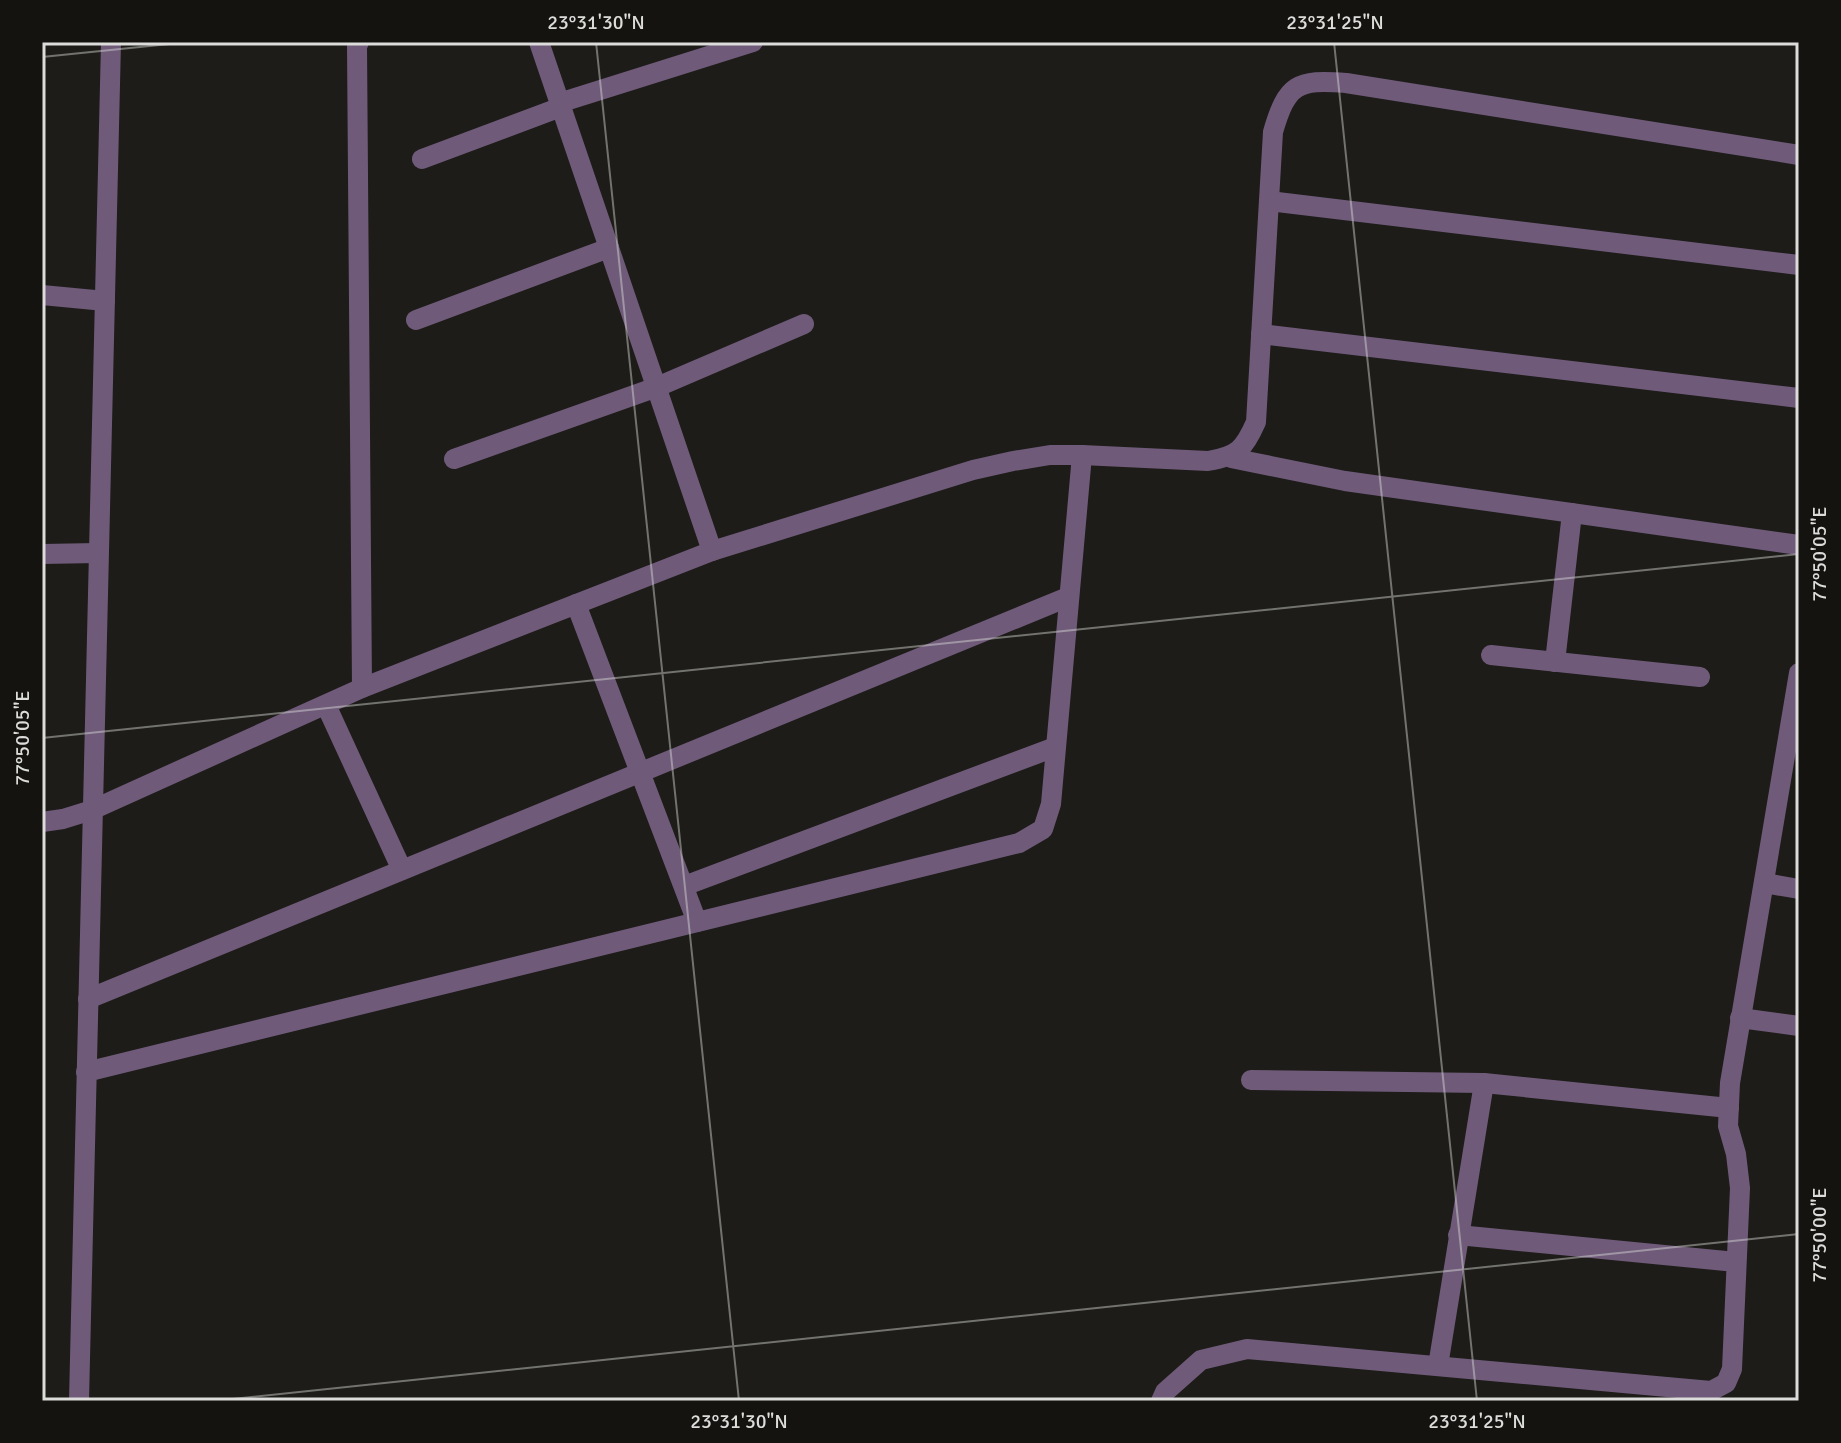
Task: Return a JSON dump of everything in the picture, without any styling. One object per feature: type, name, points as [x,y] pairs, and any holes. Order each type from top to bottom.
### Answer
[{"type":"street","points":[[79,1401],[111,42]]},
{"type":"street","points":[[359,42],[362,688]]},
{"type":"street","points":[[539,42],[712,551]]},
{"type":"street","points":[[422,159],[560,105],[753,42]]},
{"type":"street","points":[[1231,458],[1246,444],[1256,422],[1273,132],[1282,103],[1299,85],[1320,81],[1799,155]]},
{"type":"street","points":[[1269,201],[1799,265]]},
{"type":"street","points":[[416,320],[609,248]]},
{"type":"street","points":[[42,295],[105,301]]},
{"type":"street","points":[[454,459],[657,387],[804,324]]},
{"type":"street","points":[[1261,334],[1799,398]]},
{"type":"street","points":[[42,822],[92,810],[362,688],[712,551],[973,470],[1050,455],[1208,461],[1231,458],[1345,481],[1799,545]]},
{"type":"street","points":[[86,1072],[1019,843],[1043,829],[1051,804],[1082,455]]},
{"type":"street","points":[[1555,662],[1572,513]]},
{"type":"street","points":[[42,554],[98,553]]},
{"type":"street","points":[[88,999],[1068,597]]},
{"type":"street","points":[[576,604],[697,922]]},
{"type":"street","points":[[1491,655],[1700,677]]},
{"type":"street","points":[[1161,1401],[1165,1392],[1201,1360],[1247,1349],[1711,1391],[1726,1383],[1732,1369],[1740,1188],[1736,1154],[1728,1126],[1730,1083],[1764,883],[1791,768],[1799,673]]},
{"type":"street","points":[[326,705],[402,870]]},
{"type":"street","points":[[684,886],[1055,747]]},
{"type":"street","points":[[1764,883],[1799,889]]},
{"type":"street","points":[[1740,1018],[1799,1026]]},
{"type":"street","points":[[1251,1080],[1484,1083],[1729,1108]]},
{"type":"street","points":[[1438,1366],[1484,1083]]},
{"type":"street","points":[[1458,1235],[1736,1262]]}]
